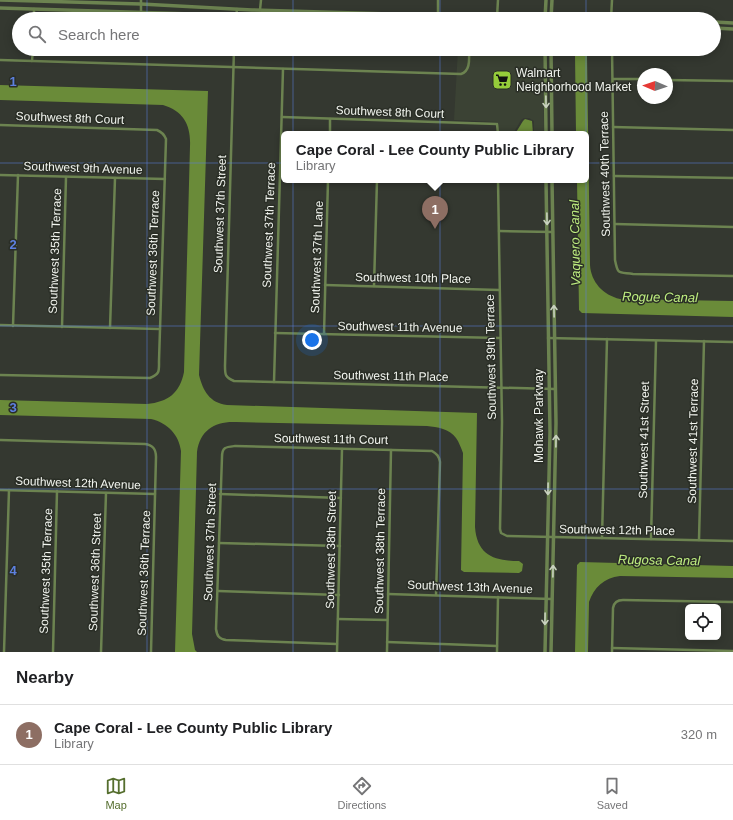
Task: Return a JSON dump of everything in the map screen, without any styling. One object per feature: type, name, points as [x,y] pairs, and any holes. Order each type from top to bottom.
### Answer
[{"type":"street","points":[[0,0],[141,2],[237,9],[311,12]]},
{"type":"street","points":[[260,10],[261,0]]},
{"type":"street","points":[[438,0],[438,12]]},
{"type":"street","points":[[497,12],[498,0]]},
{"type":"street","points":[[545,12],[546,0]]},
{"type":"street","points":[[551,12],[552,0]]},
{"type":"street","points":[[611,12],[612,0]]},
{"type":"street","points":[[34,9],[35,1]]},
{"type":"street","points":[[0,8],[114,12]]},
{"type":"street","points":[[721,22],[733,23]]},
{"type":"street","points":[[721,28],[733,29]]},
{"type":"street","points":[[32,56],[32,61]]},
{"type":"street","name":"Southwest 37th Street","points":[[227,378],[225,375],[225,366],[234,56]]},
{"type":"street","points":[[0,60],[461,74],[465,73],[467,70],[468,56]]},
{"type":"street","points":[[545,56],[546,131]]},
{"type":"street","points":[[551,56],[552,131]]},
{"type":"street","name":"Southwest 40th Terrace","points":[[612,56],[615,260],[617,270],[620,273],[633,274],[733,276]]},
{"type":"street","name":"Southwest 37th Terrace","points":[[282,131],[283,69]]},
{"type":"street","points":[[613,79],[637,79]]},
{"type":"street","points":[[673,80],[733,81]]},
{"type":"street","name":"Southwest 8th Court","points":[[282,117],[497,124],[498,131]]},
{"type":"street","points":[[330,119],[330,131]]},
{"type":"street","name":"Southwest 8th Court","points":[[0,125],[157,130],[162,132]]},
{"type":"street","points":[[613,127],[733,130]]},
{"type":"street","name":"Southwest 36th Terrace","points":[[0,375],[150,378],[156,375],[158,371],[160,329],[166,139],[162,132]]},
{"type":"street","name":"Southwest 37th Terrace","points":[[274,382],[281,148]]},
{"type":"street","name":"Southwest 9th Avenue","points":[[0,174],[165,179]]},
{"type":"street","points":[[13,326],[18,175]]},
{"type":"street","points":[[614,176],[733,178]]},
{"type":"street","name":"Southwest 35th Terrace","points":[[62,327],[66,177]]},
{"type":"street","points":[[110,328],[115,178]]},
{"type":"street","name":"Southwest 37th Lane","points":[[324,334],[328,183]]},
{"type":"street","points":[[374,286],[377,183]]},
{"type":"street","name":"Southwest 39th Terrace","points":[[498,183],[502,422],[501,533]]},
{"type":"street","name":"Mohawk Parkway","points":[[545,652],[550,432],[546,183]]},
{"type":"street","name":"Mohawk Parkway","points":[[551,652],[556,443],[552,183]]},
{"type":"street","points":[[615,224],[733,227]]},
{"type":"street","points":[[499,231],[553,232]]},
{"type":"street","name":"Southwest 10th Place","points":[[325,285],[500,290]]},
{"type":"street","points":[[0,325],[160,329]]},
{"type":"street","name":"Southwest 11th Avenue","points":[[275,333],[500,338]]},
{"type":"street","points":[[548,338],[733,342]]},
{"type":"street","points":[[602,538],[607,339]]},
{"type":"street","name":"Southwest 41st Street","points":[[651,539],[656,341]]},
{"type":"street","name":"Southwest 41st Terrace","points":[[699,540],[704,341]]},
{"type":"street","name":"Southwest 11th Place","points":[[227,378],[234,381],[555,389]]},
{"type":"street","name":"Southwest 36th Terrace","points":[[0,440],[145,444],[154,448],[156,451],[156,457],[151,652]]},
{"type":"street","name":"Southwest 11th Court","points":[[224,448],[228,446],[236,446],[432,451],[438,454],[440,462],[436,595]]},
{"type":"street","name":"Southwest 37th Street","points":[[224,448],[222,453],[220,494],[216,629],[218,637],[222,640],[337,644]]},
{"type":"street","name":"Southwest 38th Street","points":[[337,652],[342,449]]},
{"type":"street","name":"Southwest 38th Terrace","points":[[387,652],[391,450]]},
{"type":"street","name":"Southwest 12th Avenue","points":[[0,490],[155,494]]},
{"type":"street","points":[[4,652],[9,490]]},
{"type":"street","name":"Southwest 35th Terrace","points":[[53,652],[57,491]]},
{"type":"street","name":"Southwest 36th Street","points":[[101,652],[106,493]]},
{"type":"street","points":[[220,494],[341,498]]},
{"type":"street","name":"Southwest 12th Place","points":[[501,533],[506,536],[733,541]]},
{"type":"street","points":[[219,543],[340,546]]},
{"type":"street","points":[[218,591],[338,595]]},
{"type":"street","name":"Southwest 13th Avenue","points":[[388,594],[552,598]]},
{"type":"street","points":[[497,652],[498,597]]},
{"type":"street","points":[[733,602],[623,600],[616,602],[613,608],[612,650],[733,651]]},
{"type":"street","points":[[338,619],[387,620]]},
{"type":"street","points":[[387,642],[497,646]]},
{"type":"shaded area","points":[[458,56],[543,56],[544,131],[534,131],[534,121],[529,118],[524,118],[521,120],[515,131],[497,131],[497,122],[454,120]]},
{"type":"shaded area","points":[[575,56],[587,56],[588,131],[576,131]]},
{"type":"shaded area","points":[[0,85],[208,91],[199,375],[205,391],[216,402],[227,405],[477,413],[476,536],[483,550],[488,554],[502,560],[519,561],[523,564],[522,571],[519,573],[464,572],[461,570],[463,453],[456,438],[450,432],[427,426],[236,422],[221,423],[210,428],[205,433],[201,438],[197,452],[192,634],[195,650],[197,652],[175,652],[181,451],[178,440],[172,430],[163,423],[151,419],[0,415],[0,400],[147,404],[167,399],[176,391],[184,372],[190,146],[189,132],[185,120],[181,115],[163,105],[0,100]]},
{"type":"shaded area","points":[[525,119],[532,121],[533,131],[517,131]]},
{"type":"shaded area","points":[[577,183],[589,183],[590,265],[595,282],[603,291],[620,299],[733,301],[733,317],[582,313],[579,310]]},
{"type":"shaded area","points":[[580,562],[733,566],[733,578],[620,576],[604,581],[594,592],[589,602],[588,652],[575,652],[577,565]]},
{"type":"place","name":"Walmart Neighborhood Market","points":[[502,80]]},
{"type":"place","name":"Cape Coral - Lee County Public Library","points":[[435,229]]},
{"type":"water label","name":"Vaquero Canal","points":[[575,243]]},
{"type":"water label","name":"Rogue Canal","points":[[660,297]]},
{"type":"water label","name":"Rugosa Canal","points":[[659,560]]}]
